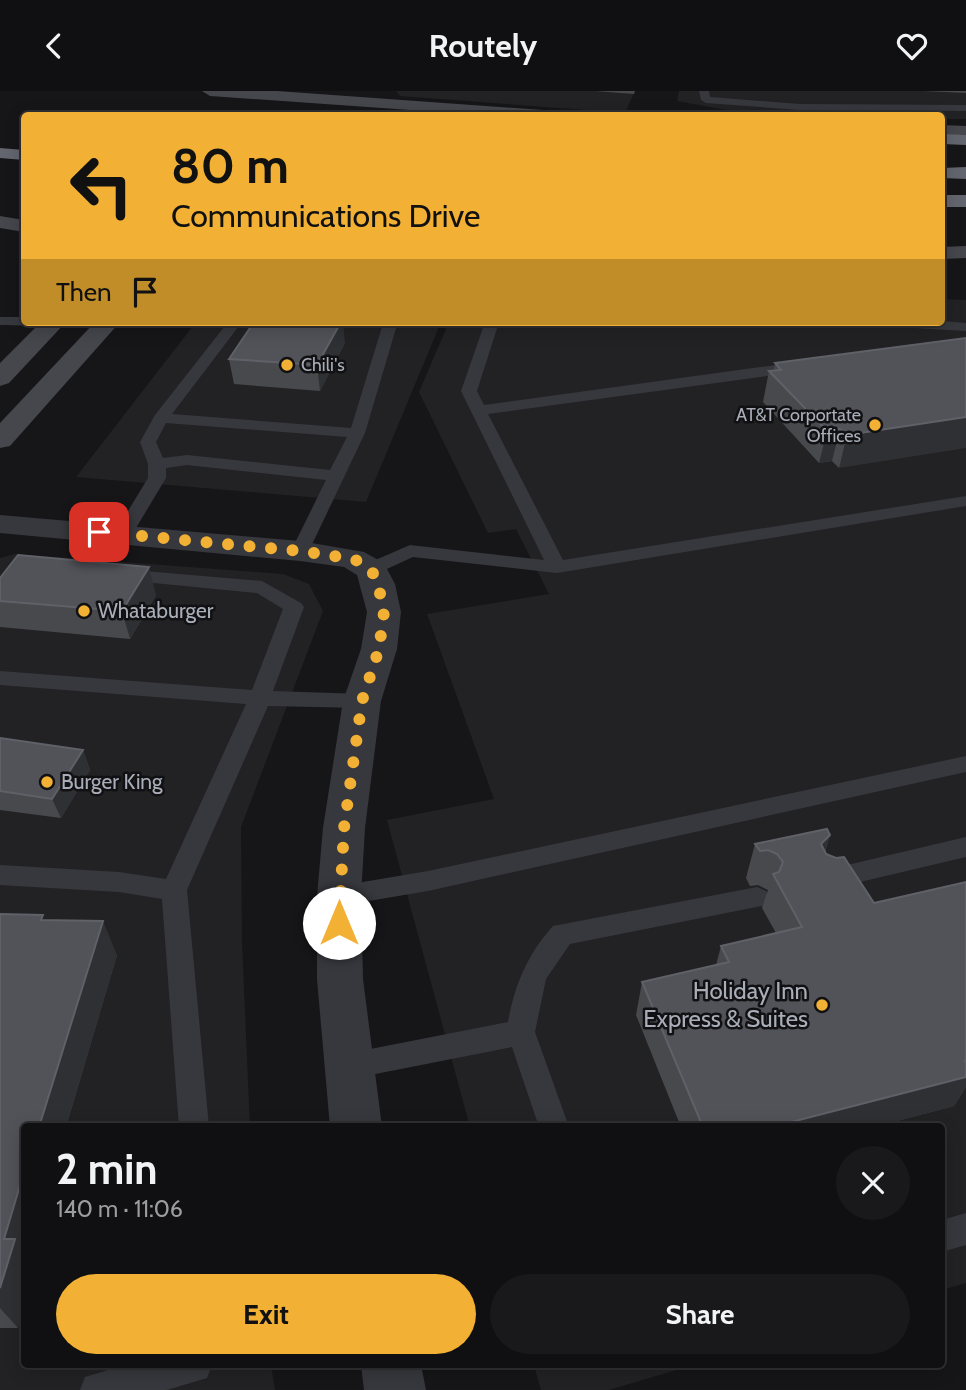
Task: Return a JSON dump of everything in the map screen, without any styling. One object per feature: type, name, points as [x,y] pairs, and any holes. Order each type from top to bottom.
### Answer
[{"type":"highway","points":[[945,139],[966,140]]},
{"type":"highway","points":[[0,141],[21,142]]},
{"type":"highway","points":[[0,153],[21,155]]},
{"type":"highway","points":[[945,160],[966,160]]},
{"type":"highway","points":[[0,167],[21,168]]},
{"type":"highway","points":[[945,173],[966,173]]},
{"type":"highway","points":[[945,185],[966,185]]},
{"type":"highway","points":[[945,201],[966,201]]},
{"type":"main road","points":[[210,91],[501,112]]},
{"type":"main road","points":[[345,91],[375,103]]},
{"type":"main road","points":[[254,112],[269,95]]},
{"type":"main road","points":[[293,112],[307,98]]},
{"type":"main road","points":[[945,130],[966,131]]},
{"type":"main road","points":[[0,222],[21,224]]},
{"type":"main road","points":[[945,253],[966,253]]},
{"type":"main road","points":[[0,378],[50,326]]},
{"type":"main road","points":[[0,440],[104,326]]},
{"type":"street","points":[[0,524],[300,551],[354,559],[371,569],[378,584],[384,612],[379,649],[362,701],[344,828],[339,896],[340,979],[356,1123]]},
{"type":"street","points":[[391,1368],[395,1390]]},
{"type":"lane","points":[[704,91],[706,100],[775,105],[966,108]]},
{"type":"lane","points":[[0,321],[21,321]]},
{"type":"lane","points":[[123,534],[157,478],[157,464],[148,442],[161,418],[232,326]]},
{"type":"lane","points":[[300,551],[356,433],[390,326]]},
{"type":"lane","points":[[491,326],[469,391],[557,567]]},
{"type":"lane","points":[[945,326],[966,327]]},
{"type":"lane","points":[[479,410],[816,365]]},
{"type":"lane","points":[[161,418],[356,433]]},
{"type":"lane","points":[[157,464],[187,460],[335,476]]},
{"type":"lane","points":[[371,569],[410,551],[557,567],[966,501]]},
{"type":"lane","points":[[96,573],[262,587],[294,607],[260,698],[174,890],[194,1123]]},
{"type":"lane","points":[[0,678],[260,698],[362,701]]},
{"type":"lane","points":[[339,896],[429,881],[966,764]]},
{"type":"lane","points":[[825,880],[966,847]]},
{"type":"lane","points":[[0,875],[119,882],[174,890]]},
{"type":"lane","points":[[553,1123],[521,1032],[530,978],[542,956],[562,934],[757,898]]},
{"type":"lane","points":[[350,1066],[521,1032]]},
{"type":"lane","points":[[945,1235],[966,1229]]},
{"type":"lane","points":[[98,1390],[182,1368]]},
{"type":"shaded area","points":[[396,91],[635,91],[625,112],[400,96]]},
{"type":"shaded area","points":[[679,91],[966,91],[966,119],[945,119],[945,112],[737,112],[677,101]]},
{"type":"shaded area","points":[[945,299],[966,300],[966,1283],[945,1289],[945,1123],[469,1123],[387,820],[494,799],[427,614],[549,594],[516,529],[488,533],[419,392],[447,326],[945,326]]},
{"type":"shaded area","points":[[193,326],[439,326],[366,502],[76,477]]},
{"type":"shaded area","points":[[15,554],[283,574],[309,584],[323,611],[241,827],[242,943],[250,1123],[21,1123],[21,1368],[271,1368],[275,1390],[0,1390],[0,558]]},
{"type":"shaded area","points":[[535,1368],[683,1368],[609,1390],[541,1390]]},
{"type":"building","points":[[251,326],[339,326],[317,365],[229,359]]},
{"type":"building","points":[[966,338],[966,417],[847,435],[840,429],[827,431],[769,371],[781,370],[775,363]]},
{"type":"building","points":[[18,555],[149,567],[122,611],[0,601],[0,578]]},
{"type":"building","points":[[0,738],[83,750],[52,799],[0,791]]},
{"type":"building","name":"Holiday Inn Express & Suites","points":[[827,829],[830,835],[821,844],[826,854],[836,858],[844,857],[874,903],[966,882],[966,1077],[788,1123],[701,1123],[642,982],[729,962],[721,946],[802,927],[773,874],[779,872],[783,862],[777,854],[768,850],[760,851],[755,844]]},
{"type":"building","points":[[0,914],[43,915],[41,920],[103,921],[40,1123],[21,1123],[21,1182],[4,1239],[15,1239],[0,1288]]},
{"type":"place","name":"Chili's","points":[[287,365]]},
{"type":"place","name":"AT&T Corportate Offices","points":[[875,425]]},
{"type":"place","name":"Whataburger","points":[[84,611]]},
{"type":"place","name":"Burger King","points":[[47,782]]},
{"type":"place","name":"Holiday Inn Express & Suites","points":[[822,1005]]},
{"type":"route","points":[[99,532],[300,551],[354,559],[371,569],[378,584],[384,612],[379,649],[362,701],[344,828],[339,923]]}]
